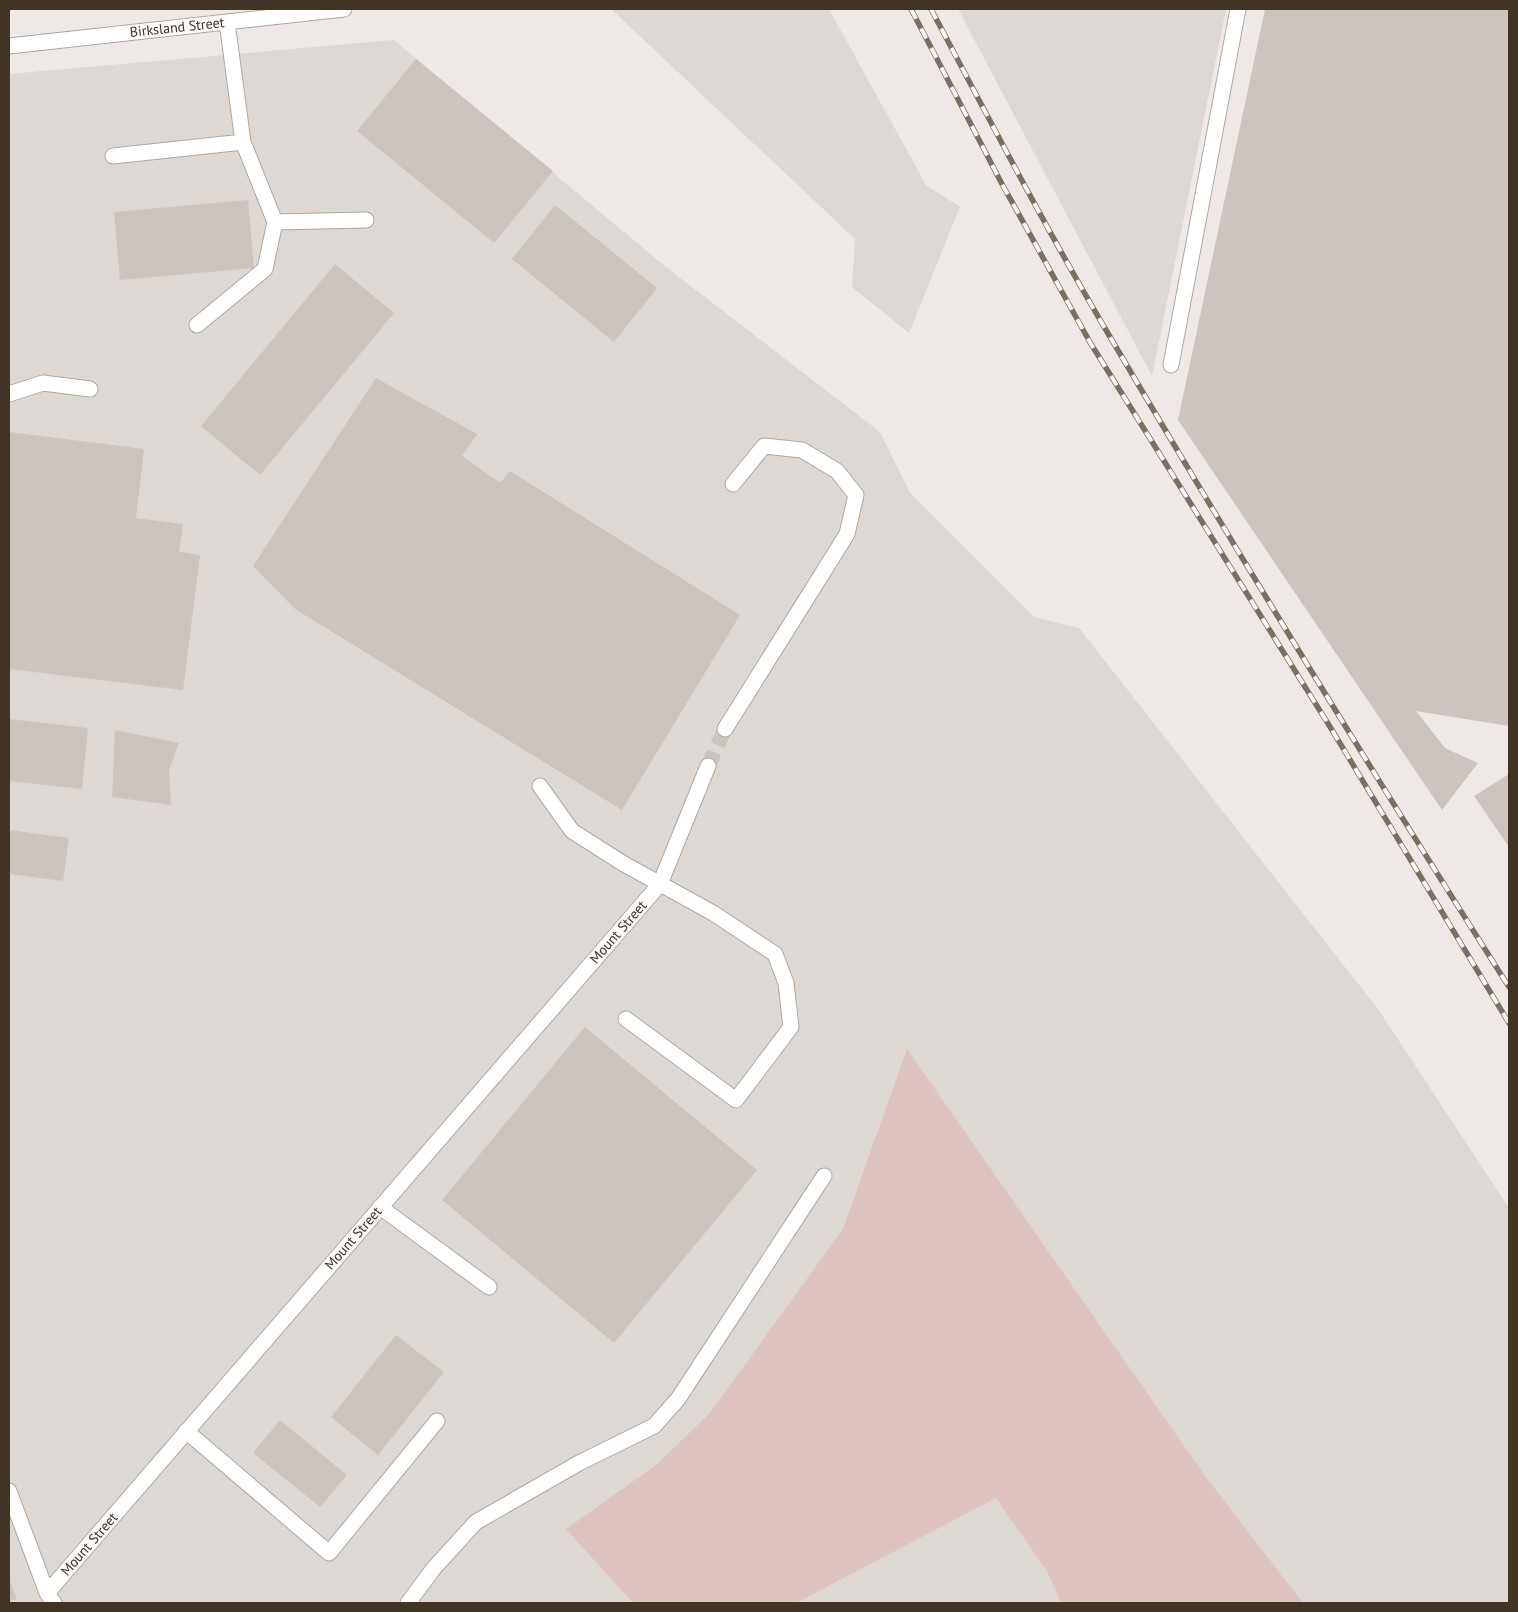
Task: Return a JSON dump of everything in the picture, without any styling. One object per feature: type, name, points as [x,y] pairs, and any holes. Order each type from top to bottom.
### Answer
[{"type":"street","name":"Birksland Street","points":[[9,46],[344,9]]},
{"type":"street","points":[[1171,365],[1238,9]]},
{"type":"street","points":[[197,325],[265,269],[275,222],[243,142],[227,22]]},
{"type":"street","points":[[113,156],[243,142]]},
{"type":"street","points":[[275,222],[366,220]]},
{"type":"street","points":[[9,394],[43,383],[90,389]]},
{"type":"street","points":[[725,729],[847,534],[856,495],[837,471],[802,450],[764,446],[734,484]]},
{"type":"street","name":"Mount Street","points":[[51,1598],[186,1432],[660,884],[708,766]]},
{"type":"street","points":[[540,786],[572,831],[660,884],[712,912],[775,954],[786,983],[791,1028],[736,1100],[626,1018]]},
{"type":"street","points":[[408,1603],[434,1568],[476,1522],[579,1463],[654,1426],[678,1399],[824,1176]]},
{"type":"street","points":[[380,1207],[489,1287]]},
{"type":"street","points":[[186,1432],[329,1553],[437,1421]]},
{"type":"street","points":[[9,1491],[51,1598]]},
{"type":"shaded area","points":[[611,9],[829,9],[926,185],[960,207],[909,333],[852,287],[855,239]]},
{"type":"shaded area","points":[[958,9],[1226,9],[1152,376]]},
{"type":"shaded area","points":[[394,40],[666,267],[880,432],[910,493],[1034,617],[1079,628],[1378,1009],[1509,1208],[1509,1603],[9,1603],[9,74]]},
{"type":"shaded area","points":[[907,1049],[1205,1476],[1303,1603],[1061,1603],[1047,1571],[996,1498],[796,1603],[633,1603],[566,1529],[656,1465],[710,1413],[843,1229]]},
{"type":"building","points":[[1265,9],[1509,9],[1509,726],[1416,711],[1445,748],[1478,763],[1442,810],[1178,420]]},
{"type":"building","points":[[416,59],[553,171],[494,243],[357,131]]},
{"type":"building","points":[[248,200],[254,268],[120,280],[114,212]]},
{"type":"building","points":[[555,205],[657,288],[614,342],[512,259]]},
{"type":"building","points":[[335,264],[394,313],[260,475],[201,426]]},
{"type":"building","points":[[376,378],[477,434],[462,456],[500,483],[510,471],[740,615],[622,810],[295,609],[253,566]]},
{"type":"building","points":[[9,432],[144,449],[136,518],[183,524],[179,552],[200,555],[183,690],[9,669]]},
{"type":"building","points":[[9,719],[88,728],[82,789],[9,781]]},
{"type":"building","points":[[115,730],[179,743],[169,770],[171,805],[112,797]]},
{"type":"building","points":[[1509,774],[1509,847],[1474,796]]},
{"type":"building","points":[[9,830],[69,838],[63,881],[9,874]]},
{"type":"building","points":[[585,1027],[757,1170],[614,1343],[442,1200]]},
{"type":"building","points":[[396,1335],[444,1372],[378,1455],[331,1417]]},
{"type":"building","points":[[280,1420],[347,1475],[320,1507],[253,1453]]},
{"type":"building","points":[[9,1578],[17,1599],[9,1601]]},
{"type":"tunnel","points":[[708,766],[725,729]]},
{"type":"railway","points":[[911,9],[1002,184],[1091,344],[1332,730],[1509,1023]]},
{"type":"railway","points":[[931,9],[1038,211],[1106,330],[1304,660],[1509,987]]}]
